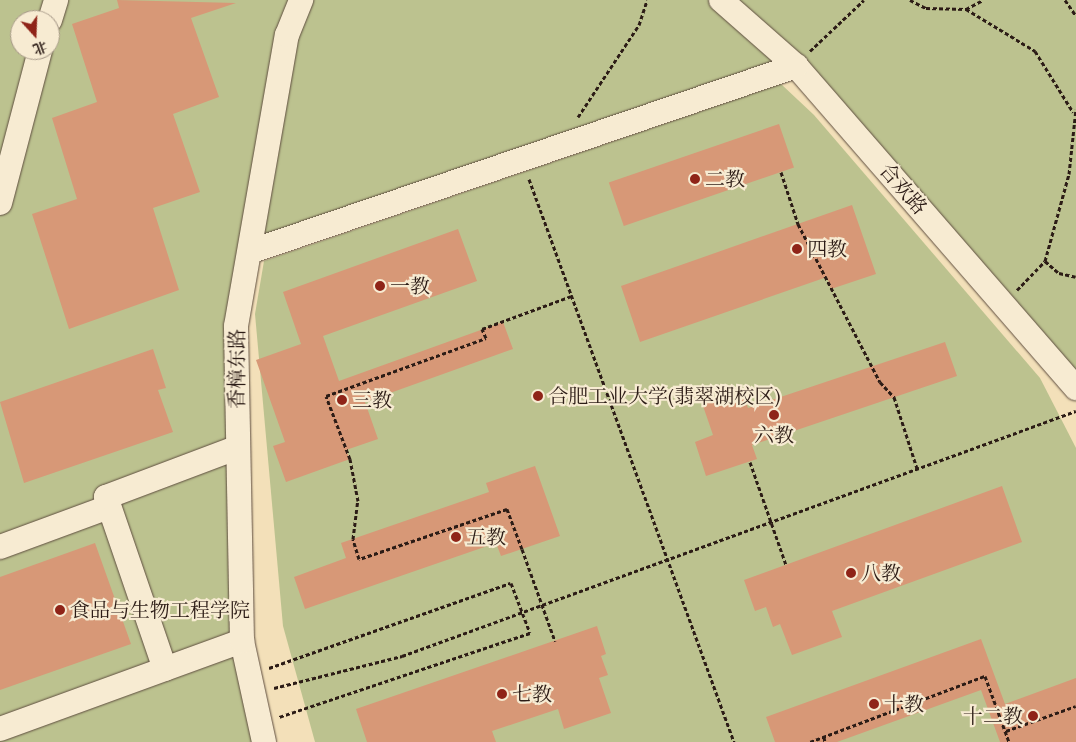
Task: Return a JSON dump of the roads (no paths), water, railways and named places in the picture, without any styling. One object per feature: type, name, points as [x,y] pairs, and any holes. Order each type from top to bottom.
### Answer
[{"type":"street","name":"香樟东路","points":[[262,733],[253,683],[242,641],[236,326],[252,251],[287,35],[301,0]]},
{"type":"street","name":"合欢路","points":[[721,0],[796,66],[1076,388]]},
{"type":"street","points":[[0,203],[37,60]]},
{"type":"street","points":[[252,251],[796,66]]},
{"type":"street","points":[[165,669],[106,497],[238,447]]},
{"type":"street","points":[[0,547],[109,507]]},
{"type":"street","points":[[0,729],[242,641]]},
{"type":"place","name":"二教","points":[[695,179]]},
{"type":"place","name":"四教","points":[[797,249]]},
{"type":"place","name":"一教","points":[[380,286]]},
{"type":"place","name":"合肥工业大学(翡翠湖校区)","points":[[538,396]]},
{"type":"place","name":"三教","points":[[342,400]]},
{"type":"place","name":"六教","points":[[774,415]]},
{"type":"place","name":"五教","points":[[456,537]]},
{"type":"place","name":"八教","points":[[851,573]]},
{"type":"place","name":"食品与生物工程学院","points":[[60,610]]},
{"type":"place","name":"七教","points":[[502,694]]},
{"type":"place","name":"十教","points":[[874,704]]},
{"type":"place","name":"十二教","points":[[1033,716]]}]
